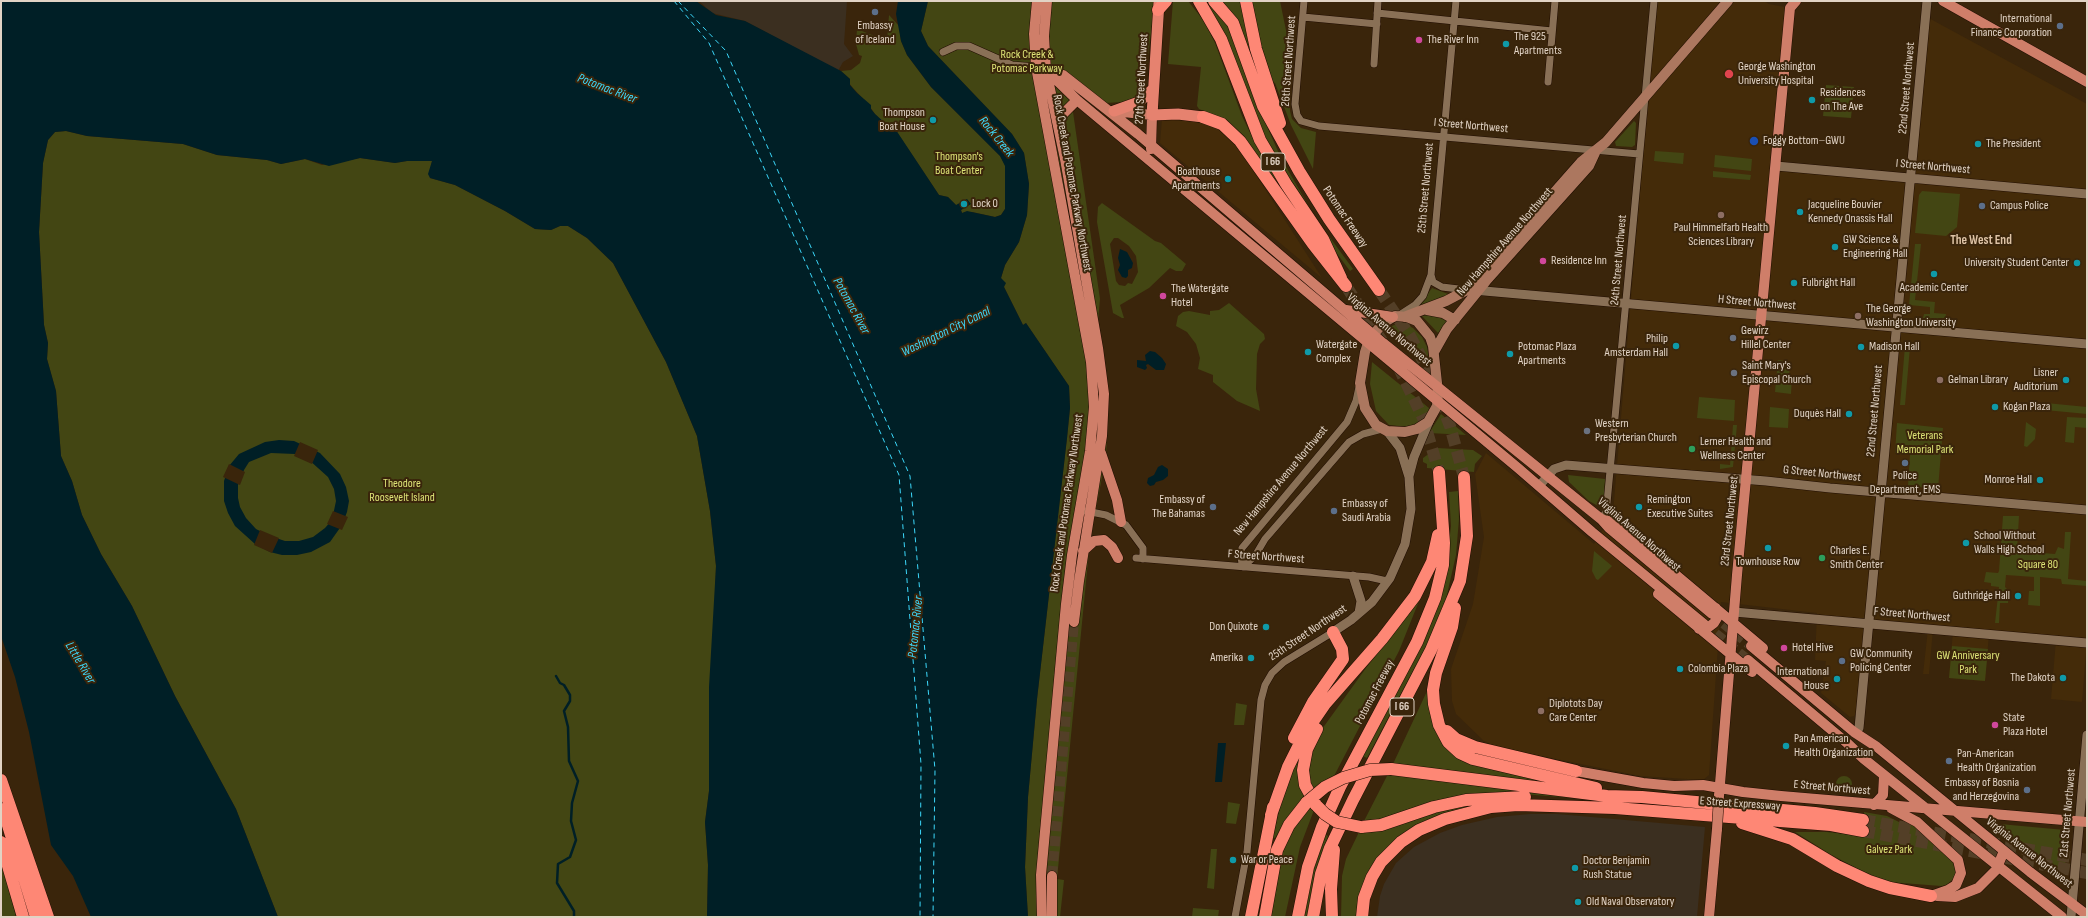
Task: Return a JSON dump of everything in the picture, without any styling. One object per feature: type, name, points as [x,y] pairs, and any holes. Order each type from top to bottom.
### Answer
[{"type":"highway","name":"I 66","points":[[1199,1],[1221,39],[1260,140],[1286,184],[1323,239],[1344,282],[1312,244],[1240,141],[1222,124],[1203,117]]},
{"type":"highway","points":[[1214,1],[1233,23],[1263,106],[1291,156]]},
{"type":"highway","name":"I 66","points":[[1246,1],[1256,49],[1291,156]]},
{"type":"highway","name":"27th Street Northwest","points":[[1152,115],[1161,4]]},
{"type":"highway","points":[[1112,111],[1139,102],[1153,89],[1160,106],[1166,110],[1178,114]]},
{"type":"highway","points":[[1152,115],[1178,114],[1203,117]]},
{"type":"highway","name":"Potomac Freeway","points":[[1291,156],[1329,220],[1379,290]]},
{"type":"highway","name":"Potomac Freeway","points":[[1298,917],[1308,867],[1322,827],[1340,787],[1414,649],[1431,610],[1443,565],[1444,543],[1439,472]]},
{"type":"highway","name":"I 66","points":[[1332,917],[1332,868],[1338,832],[1362,781],[1431,650],[1460,581],[1466,536],[1464,477]]},
{"type":"highway","points":[[1442,511],[1435,552],[1427,574],[1409,605],[1322,721],[1309,742],[1305,756],[1303,777],[1311,803],[1331,818],[1344,824],[1361,827],[1381,825],[1455,802],[1490,797],[1568,800],[1615,808]]},
{"type":"highway","points":[[1460,581],[1452,627],[1434,682],[1433,697],[1436,713],[1442,732],[1448,742],[1460,752],[1473,759],[1586,786],[1642,797]]},
{"type":"highway","points":[[1251,917],[1280,774],[1295,734],[1310,707],[1343,659],[1342,649],[1333,632]]},
{"type":"highway","points":[[1271,815],[1288,767],[1309,726],[1325,704],[1382,639]]},
{"type":"highway","points":[[1436,713],[1447,731],[1462,742],[1482,749],[1576,771]]},
{"type":"highway","points":[[1266,915],[1273,869],[1279,846],[1289,825],[1325,787],[1343,778],[1370,770],[1391,769],[1544,789],[1607,796],[1642,797]]},
{"type":"highway","points":[[1,780],[48,917]]},
{"type":"highway","name":"E Street Expressway","points":[[1615,808],[1831,825],[1863,825],[1815,813],[1642,797]]},
{"type":"highway","points":[[1,803],[36,917]]},
{"type":"highway","points":[[1362,917],[1366,890],[1376,869],[1393,849],[1410,836],[1432,824],[1460,814],[1491,807],[1518,804],[1615,808]]},
{"type":"highway","points":[[1724,817],[1792,839],[1837,866],[1874,883],[1931,896]]},
{"type":"highway","points":[[1313,917],[1324,862],[1338,832]]},
{"type":"highway","points":[[1,842],[23,917]]},
{"type":"highway","points":[[1369,917],[1376,869]]},
{"type":"main road","name":"Rock Creek and Potomac Parkway Northwest","points":[[1037,1],[1034,34],[1036,67],[1093,378],[1092,435],[1083,551],[1074,622]]},
{"type":"main road","name":"Rock Creek and Potomac Parkway Northwest","points":[[1042,917],[1041,874],[1066,604],[1085,511],[1100,450],[1104,409],[1101,364],[1058,125],[1046,70],[1044,36],[1047,1]]},
{"type":"main road","name":"New Hampshire Avenue Northwest","points":[[1434,352],[1443,335],[1581,162],[1597,150],[1728,1]]},
{"type":"main road","points":[[1943,1],[2087,82]]},
{"type":"main road","name":"23rd Street Northwest","points":[[1709,917],[1733,623],[1791,3]]},
{"type":"main road","name":"Virginia Avenue Northwest","points":[[1036,67],[1063,75],[1112,111],[1345,310],[1371,338],[1438,401],[1592,532],[1621,562],[1702,626],[1731,654],[1843,747],[1864,760]]},
{"type":"main road","name":"Virginia Avenue Northwest","points":[[1046,70],[1077,100],[1371,338],[1437,386],[1601,519],[1609,528],[1714,611],[1733,623],[1859,728],[1871,743]]},
{"type":"main road","points":[[1058,125],[1064,114],[1077,100]]},
{"type":"main road","points":[[1090,110],[1152,115]]},
{"type":"main road","name":"27th Street Northwest","points":[[1150,159],[1152,115]]},
{"type":"main road","name":"New Hampshire Avenue Northwest","points":[[1398,317],[1426,310],[1467,290],[1535,220]]},
{"type":"main road","points":[[1345,310],[1398,317],[1417,321],[1425,329],[1432,340],[1438,401],[1430,418],[1421,427],[1413,430],[1384,430],[1376,425],[1367,412],[1360,383],[1371,338],[1383,323],[1398,317]]},
{"type":"main road","points":[[1426,310],[1443,313],[1455,320]]},
{"type":"main road","points":[[1100,450],[1117,500],[1122,522]]},
{"type":"main road","points":[[1083,551],[1094,541],[1104,540],[1112,547],[1118,558]]},
{"type":"main road","points":[[1702,626],[1706,629],[1714,623],[1717,618],[1714,611]]},
{"type":"main road","name":"Virginia Avenue Northwest","points":[[1751,646],[1854,732],[1871,743],[2004,851],[2087,915]]},
{"type":"main road","points":[[1748,660],[1847,743],[1864,760],[2062,917]]},
{"type":"main road","name":"E Street Northwest","points":[[1576,771],[1643,783],[1674,786],[1703,785],[1719,792],[2083,822]]},
{"type":"main road","points":[[1874,805],[1883,795],[1884,776]]},
{"type":"main road","points":[[1888,806],[1917,822],[1958,860],[1961,873],[1956,885],[1948,890],[1931,896]]},
{"type":"main road","points":[[1931,896],[1955,897],[1970,892],[1984,883],[1998,866],[2004,851]]},
{"type":"main road","points":[[1052,876],[1052,917]]},
{"type":"street","name":"26th Street Northwest","points":[[1301,121],[1297,115],[1295,104],[1304,1]]},
{"type":"street","points":[[1374,64],[1378,1]]},
{"type":"street","name":"25th Street Northwest","points":[[1398,317],[1415,305],[1423,296],[1431,275],[1456,1]]},
{"type":"street","points":[[1548,82],[1556,1]]},
{"type":"street","name":"24th Street Northwest","points":[[1601,519],[1606,512],[1654,1]]},
{"type":"street","name":"22nd Street Northwest","points":[[1859,728],[1927,1]]},
{"type":"street","points":[[1378,13],[1552,31]]},
{"type":"street","points":[[1303,17],[1377,24]]},
{"type":"street","name":"Virginia Avenue Northwest","points":[[943,52],[956,46],[970,46],[1012,65],[1036,67]]},
{"type":"street","name":"I Street Northwest","points":[[1301,121],[1311,125],[1640,154]]},
{"type":"street","name":"I Street Northwest","points":[[1776,166],[2087,194]]},
{"type":"street","name":"H Street Northwest","points":[[1431,275],[1433,282],[1442,287],[1467,290],[2087,344]]},
{"type":"street","name":"New Hampshire Avenue Northwest","points":[[1360,383],[1356,402],[1347,422],[1242,548],[1240,554],[1243,567],[1255,556],[1265,539],[1349,442],[1363,434],[1384,430]]},
{"type":"street","name":"25th Street Northwest","points":[[1409,477],[1412,462],[1430,418]]},
{"type":"street","name":"25th Street Northwest","points":[[1235,917],[1247,852],[1264,689],[1272,673],[1284,662],[1333,632],[1372,602],[1387,582],[1401,556],[1409,526],[1411,500],[1409,477],[1400,448],[1384,430]]},
{"type":"street","name":"G Street Northwest","points":[[1538,486],[1554,468],[1564,465],[2087,510]]},
{"type":"street","name":"F Street Northwest","points":[[1085,511],[1106,515],[1129,527],[1142,546],[1140,558],[1353,576],[1387,582]]},
{"type":"street","points":[[1353,576],[1361,601],[1359,613]]},
{"type":"street","name":"F Street Northwest","points":[[1734,612],[2087,643]]},
{"type":"street","name":"21st Street Northwest","points":[[2071,917],[2083,822],[2087,734]]},
{"type":"shaded area","points":[[699,1],[847,1],[844,44],[853,56],[843,62],[838,71],[745,21],[712,13]]},
{"type":"shaded area","name":"The George Washington University","points":[[1656,1],[1764,1],[1769,4],[1790,8],[1776,166],[1910,178],[1925,16],[2087,104],[2087,641],[2082,702],[2051,699],[2056,640],[1989,634],[1985,681],[1949,678],[1953,631],[1933,629],[1929,674],[1923,674],[1928,629],[1868,623],[1856,713],[1854,716],[1850,717],[1821,693],[1826,661],[1815,660],[1817,613],[1721,602],[1709,775],[1703,780],[1640,776],[1497,747],[1484,741],[1456,714],[1452,701],[1451,669],[1473,604],[1484,537],[1475,474],[1486,453],[1594,544],[1613,513]]},
{"type":"shaded area","points":[[1162,119],[1210,123],[1231,136],[1322,278],[1160,143]]},
{"type":"shaded area","points":[[1530,814],[1557,814],[1705,827],[1697,917],[1377,917],[1380,896],[1384,884],[1396,863],[1414,847],[1440,833],[1462,825],[1497,817]]},
{"type":"green space","name":"Rock Creek & Potomac Parkway","points":[[928,1],[1155,1],[1144,88],[1139,101],[1072,105],[1100,299],[1098,321],[1107,385],[1108,416],[1106,456],[1090,541],[1057,879],[1064,880],[1060,917],[1028,917],[1025,867],[1028,797],[1037,699],[1070,408],[1069,386],[1026,323],[1023,325],[1001,278],[1005,265],[1019,242],[1027,215],[1029,184],[1024,153],[1012,134],[928,46],[921,31]]},
{"type":"green space","points":[[1173,1],[1188,1],[1204,21],[1215,43],[1242,116],[1255,143],[1284,189],[1216,116],[1199,109],[1197,106],[1201,67],[1168,64]]},
{"type":"green space","points":[[1221,1],[1240,1],[1251,52],[1247,49]]},
{"type":"green space","points":[[1250,1],[1280,1],[1289,45],[1290,111],[1292,119],[1301,128],[1316,132],[1313,169],[1291,125],[1275,83],[1270,81],[1263,59]]},
{"type":"green space","points":[[1206,2],[1214,7],[1226,20],[1257,104],[1281,158],[1315,217],[1353,269],[1350,271],[1332,247],[1259,129]]},
{"type":"green space","name":"Thompson's Boat Center","points":[[889,15],[899,26],[901,41],[907,55],[931,87],[1000,156],[1006,166],[1005,209],[1001,215],[995,217],[972,212],[962,213],[961,210],[970,204],[956,205],[948,197],[939,195],[894,128],[888,126],[875,114],[849,83],[850,79],[841,71],[851,70],[860,63],[862,56],[859,55],[856,44],[857,29],[887,41]]},
{"type":"green space","points":[[1826,85],[1854,87],[1851,118],[1823,116]]},
{"type":"green space","points":[[1634,121],[1636,123],[1635,145],[1632,147],[1616,146],[1615,142]]},
{"type":"green space","name":"Theodore Roosevelt Island","points":[[66,131],[87,136],[183,144],[217,155],[267,160],[281,164],[305,159],[322,165],[360,158],[395,163],[407,161],[432,161],[430,178],[455,185],[505,211],[535,229],[551,230],[560,226],[568,226],[587,238],[613,263],[666,362],[697,436],[710,511],[716,566],[709,791],[705,822],[708,865],[707,917],[278,917],[236,809],[175,696],[132,606],[101,554],[82,515],[72,481],[61,456],[56,391],[47,359],[48,343],[44,325],[39,232],[43,163],[48,140],[55,132]]},
{"type":"green space","points":[[1655,151],[1684,153],[1683,164],[1654,161]]},
{"type":"green space","points":[[1715,155],[1752,159],[1751,171],[1714,167]]},
{"type":"green space","points":[[1713,171],[1751,175],[1750,180],[1713,177]]},
{"type":"green space","points":[[1922,191],[1960,194],[1957,227],[1946,236],[1915,233],[1919,195]]},
{"type":"green space","points":[[1102,203],[1155,241],[1161,243],[1186,264],[1182,271],[1176,271],[1170,268],[1149,288],[1120,305],[1124,318],[1113,313],[1097,222],[1098,207]],"holes":[[[1114,238],[1118,238],[1129,246],[1136,256],[1138,272],[1132,284],[1128,283],[1125,286],[1119,285],[1116,281],[1110,244]]]},
{"type":"green space","points":[[1915,244],[1921,244],[1915,300],[1935,302],[1934,313],[1946,314],[1945,320],[1923,318],[1924,314],[1930,314],[1930,307],[1909,305]]},
{"type":"green space","points":[[1432,288],[1448,294],[1443,298],[1419,306]]},
{"type":"green space","points":[[1229,303],[1264,334],[1265,339],[1260,344],[1257,354],[1256,389],[1260,411],[1237,401],[1213,382],[1213,375],[1198,369],[1200,358],[1196,344],[1187,332],[1176,326],[1178,316],[1183,312],[1189,311],[1210,315],[1210,311],[1219,310]]},
{"type":"green space","points":[[1422,316],[1438,316],[1448,320],[1438,333]]},
{"type":"green space","points":[[1396,324],[1407,325],[1413,328],[1422,337],[1427,347],[1430,366],[1385,330]]},
{"type":"green space","points":[[1905,346],[1910,347],[1905,405],[1900,405]]},
{"type":"green space","points":[[1778,360],[1790,362],[1789,377],[1792,377],[1791,394],[1775,392]]},
{"type":"green space","points":[[1372,362],[1429,408],[1427,416],[1419,424],[1410,427],[1389,425],[1376,411],[1370,384]]},
{"type":"green space","points":[[1699,397],[1735,400],[1734,421],[1697,418]]},
{"type":"green space","points":[[2046,403],[2087,407],[2087,414],[2045,410],[2048,407]]},
{"type":"green space","points":[[1770,407],[1789,409],[1788,428],[1769,427]]},
{"type":"green space","points":[[1441,414],[1466,435],[1429,433]]},
{"type":"green space","points":[[2067,417],[2087,418],[2087,428],[2075,427],[2074,443],[2065,442]]},
{"type":"green space","points":[[2026,422],[2036,429],[2035,439],[2027,447],[2024,446]]},
{"type":"green space","name":"Veterans Memorial Park","points":[[1897,423],[1943,428],[1938,489],[1908,486],[1910,454],[1895,453]]},
{"type":"green space","points":[[1733,425],[1737,425],[1733,467],[1720,469],[1720,464],[1730,465]]},
{"type":"green space","points":[[1437,448],[1473,450],[1482,456],[1475,464],[1474,472],[1427,468],[1427,464],[1423,462],[1423,458]]},
{"type":"green space","points":[[1568,475],[1605,479],[1604,501],[1600,507],[1589,501],[1569,482]]},
{"type":"green space","points":[[1458,491],[1459,519],[1456,555],[1446,599],[1435,629],[1367,758],[1362,756],[1447,561],[1451,526],[1449,492]]},
{"type":"green space","name":"Square 80","points":[[2003,516],[2019,516],[2017,551],[2055,554],[2058,547],[2064,549],[2065,532],[2071,532],[2068,579],[2087,581],[2087,586],[2062,584],[2061,579],[2040,577],[2040,606],[2028,605],[2029,591],[2034,591],[2034,577],[2006,575],[2005,587],[2009,591],[2008,603],[2000,603],[1999,623],[1995,623],[1999,587],[1991,586],[1991,583],[1984,582],[1986,572],[1998,573],[1999,571]]},
{"type":"green space","points":[[1594,551],[1612,566],[1598,580],[1592,571]]},
{"type":"green space","points":[[1419,601],[1399,651],[1333,778],[1313,791],[1307,770],[1317,736],[1366,668]]},
{"type":"green space","name":"GW Anniversary Park","points":[[1952,646],[1988,649],[1985,681],[1949,678]]},
{"type":"green space","points":[[1428,689],[1446,744],[1560,785],[1393,764]]},
{"type":"green space","points":[[1236,703],[1247,705],[1244,725],[1234,725]]},
{"type":"green space","points":[[1298,753],[1306,796],[1287,818],[1275,838],[1273,838],[1283,794]]},
{"type":"green space","points":[[1388,774],[1574,796],[1574,798],[1521,794],[1363,823]]},
{"type":"green space","points":[[1841,776],[1847,776],[1852,781],[1850,790],[1847,792],[1841,792],[1836,787],[1836,781]]},
{"type":"green space","points":[[1228,802],[1240,804],[1236,824],[1226,823]]},
{"type":"green space","points":[[1500,802],[1394,842],[1358,917],[1341,917],[1342,876],[1346,859],[1359,832],[1461,805]]},
{"type":"green space","points":[[1311,806],[1314,810],[1300,847],[1285,917],[1271,917],[1281,856],[1294,827]]},
{"type":"green space","name":"Galvez Park","points":[[1864,812],[1887,816],[1909,827],[1911,824],[1914,825],[1952,861],[1956,869],[1955,877],[1947,885],[1941,886],[1889,882],[1869,875],[1830,854],[1795,832],[1827,832],[1862,836]]},
{"type":"green space","points":[[1989,823],[2068,831],[2064,879],[2057,880],[1988,826]]},
{"type":"green space","points":[[1324,834],[1328,836],[1319,864],[1308,917],[1303,917],[1310,878]]},
{"type":"green space","points":[[1211,849],[1217,849],[1214,889],[1207,888]]},
{"type":"green space","points":[[1,864],[7,882],[16,917],[1,917]]},
{"type":"green space","points":[[1193,908],[1219,910],[1218,917],[1192,917]]},
{"type":"water","points":[[1,1],[696,1],[716,15],[745,21],[841,71],[850,79],[850,85],[857,93],[871,105],[871,109],[875,114],[888,126],[894,127],[939,195],[948,197],[956,205],[967,199],[971,204],[961,210],[962,213],[967,211],[995,217],[1001,215],[1005,209],[1005,166],[1000,156],[931,87],[907,55],[901,41],[896,14],[898,1],[928,1],[921,31],[928,46],[1012,134],[1024,153],[1029,184],[1027,215],[1019,242],[1005,265],[1001,278],[1006,283],[1004,287],[1023,325],[1026,323],[1069,386],[1070,408],[1037,699],[1028,797],[1025,867],[1028,917],[707,917],[708,865],[705,822],[709,791],[709,687],[716,566],[710,511],[697,436],[666,362],[613,263],[587,238],[568,226],[560,226],[551,230],[535,229],[505,211],[455,185],[430,178],[428,174],[432,161],[407,161],[395,163],[360,158],[329,166],[305,159],[281,164],[267,160],[217,155],[183,144],[87,136],[66,131],[55,132],[48,140],[43,163],[39,232],[44,325],[48,343],[47,359],[56,391],[61,456],[72,481],[82,515],[101,554],[132,606],[175,696],[236,809],[278,917],[91,917],[73,876],[51,845],[29,732],[15,677],[1,636]]},
{"type":"water","points":[[1120,249],[1127,252],[1133,263],[1132,268],[1128,270],[1128,276],[1126,278],[1122,277],[1118,270],[1120,265],[1118,258]]},
{"type":"water","points":[[1150,351],[1155,352],[1162,358],[1166,364],[1164,370],[1156,370],[1148,364],[1146,365],[1147,368],[1145,370],[1137,367],[1137,360],[1146,361],[1145,355]]},
{"type":"water","points":[[279,440],[294,441],[320,453],[340,474],[346,487],[349,501],[342,525],[330,542],[311,552],[297,555],[282,555],[270,552],[255,544],[235,526],[224,501],[224,481],[229,466],[239,454],[265,442]],"holes":[[[271,453],[295,454],[308,459],[328,477],[334,489],[336,501],[332,520],[325,528],[313,537],[299,541],[285,541],[256,529],[246,518],[240,507],[238,485],[249,462]]]},
{"type":"water","points":[[1162,465],[1168,469],[1168,476],[1150,486],[1147,483],[1148,478],[1154,475],[1158,467]]},
{"type":"water","points":[[1218,743],[1226,743],[1222,782],[1215,782]]},
{"type":"pier","points":[[300,442],[318,450],[312,464],[294,456]]},
{"type":"pier","points":[[229,464],[245,472],[240,485],[223,477]]},
{"type":"pier","points":[[333,511],[348,517],[342,530],[327,524]]},
{"type":"pier","points":[[260,530],[279,538],[272,553],[254,545]]},
{"type":"waterway","points":[[556,676],[570,695],[570,701],[564,711],[568,727],[569,761],[578,781],[572,803],[571,821],[576,840],[570,857],[558,864],[557,883],[574,911],[574,917]]},
{"type":"ferry route","points":[[674,1],[709,43],[899,475],[921,764],[920,917]]},
{"type":"ferry route","points":[[678,1],[726,51],[910,476],[935,770],[933,917]]},
{"type":"tunnel","points":[[1346,286],[1382,341]]},
{"type":"tunnel","points":[[1379,290],[1410,336],[1429,372],[1450,426],[1464,477]]},
{"type":"tunnel","points":[[1398,366],[1423,418],[1439,472]]},
{"type":"tunnel","points":[[1712,614],[1751,646]]},
{"type":"tunnel","points":[[1052,876],[1074,622]]},
{"type":"tunnel","points":[[1704,624],[1748,660]]},
{"type":"tunnel","points":[[1863,820],[2087,860]]},
{"type":"tunnel","points":[[1863,831],[2087,873]]},
{"type":"place","name":"Embassy of Iceland","points":[[875,12]]},
{"type":"place","name":"International Finance Corporation","points":[[2060,26]]},
{"type":"place","name":"The River Inn","points":[[1419,40]]},
{"type":"place","name":"The 925 Apartments","points":[[1506,44]]},
{"type":"place","name":"George Washington University Hospital","points":[[1729,74]]},
{"type":"place","name":"Residences on The Ave","points":[[1812,100]]},
{"type":"place","name":"Thompson Boat House","points":[[933,120]]},
{"type":"place","name":"Foggy Bottom–GWU","points":[[1754,141]]},
{"type":"place","name":"The President","points":[[1978,144]]},
{"type":"place","name":"Boathouse Apartments","points":[[1228,179]]},
{"type":"place","name":"Lock 0","points":[[964,204]]},
{"type":"place","name":"Campus Police","points":[[1982,206]]},
{"type":"place","name":"Jacqueline Bouvier Kennedy Onassis Hall","points":[[1800,212]]},
{"type":"place","name":"Paul Himmelfarb Health Sciences Library","points":[[1721,215]]},
{"type":"place","name":"GW Science & Engineering Hall","points":[[1835,247]]},
{"type":"place","name":"Residence Inn","points":[[1543,261]]},
{"type":"place","name":"University Student Center","points":[[2077,263]]},
{"type":"place","name":"Academic Center","points":[[1934,274]]},
{"type":"place","name":"Fulbright Hall","points":[[1794,283]]},
{"type":"place","name":"The Watergate Hotel","points":[[1163,296]]},
{"type":"place","name":"The George Washington University","points":[[1858,316]]},
{"type":"place","name":"Gewirz Hillel Center","points":[[1733,338]]},
{"type":"place","name":"Philip Amsterdam Hall","points":[[1676,346]]},
{"type":"place","name":"Madison Hall","points":[[1861,347]]},
{"type":"place","name":"Watergate Complex","points":[[1308,352]]},
{"type":"place","name":"Potomac Plaza Apartments","points":[[1510,354]]},
{"type":"place","name":"Saint Mary's Episcopal Church","points":[[1734,373]]},
{"type":"place","name":"Gelman Library","points":[[1940,380]]},
{"type":"place","name":"Lisner Auditorium","points":[[2066,380]]},
{"type":"place","name":"Kogan Plaza","points":[[1995,407]]},
{"type":"place","name":"Duquès Hall","points":[[1849,414]]},
{"type":"place","name":"Western Presbyterian Church","points":[[1587,431]]},
{"type":"place","name":"Lerner Health and Wellness Center","points":[[1692,449]]},
{"type":"place","name":"Police Department, EMS","points":[[1905,463]]},
{"type":"place","name":"Monroe Hall","points":[[2040,480]]},
{"type":"place","name":"Embassy of The Bahamas","points":[[1213,507]]},
{"type":"place","name":"Remington Executive Suites","points":[[1639,507]]},
{"type":"place","name":"Embassy of Saudi Arabia","points":[[1334,511]]},
{"type":"place","name":"School Without Walls High School","points":[[1966,543]]},
{"type":"place","name":"Townhouse Row","points":[[1768,548]]},
{"type":"place","name":"Charles E. Smith Center","points":[[1822,558]]},
{"type":"place","name":"Guthridge Hall","points":[[2018,596]]},
{"type":"place","name":"Don Quixote","points":[[1266,627]]},
{"type":"place","name":"Hotel Hive","points":[[1784,648]]},
{"type":"place","name":"Amerika","points":[[1251,658]]},
{"type":"place","name":"GW Community Policing Center","points":[[1842,661]]},
{"type":"place","name":"Colombia Plaza","points":[[1680,669]]},
{"type":"place","name":"The Dakota","points":[[2063,678]]},
{"type":"place","name":"International House","points":[[1837,679]]},
{"type":"place","name":"Diplotots Day Care Center","points":[[1541,711]]},
{"type":"place","name":"State Plaza Hotel","points":[[1995,725]]},
{"type":"place","name":"Pan American Health Organization","points":[[1786,746]]},
{"type":"place","name":"Pan-American Health Organization","points":[[1949,761]]},
{"type":"place","name":"Embassy of Bosnia and Herzegovina","points":[[2027,790]]},
{"type":"place","name":"War or Peace","points":[[1233,860]]},
{"type":"place","name":"Doctor Benjamin Rush Statue","points":[[1575,868]]},
{"type":"place","name":"Old Naval Observatory","points":[[1578,902]]},
{"type":"district","name":"The West End","points":[[1981,241]]},
{"type":"water label","name":"Potomac River","points":[[607,89]]},
{"type":"water label","name":"Rock Creek","points":[[996,137]]},
{"type":"water label","name":"Potomac River","points":[[851,306]]},
{"type":"water label","name":"Washington City Canal","points":[[946,332]]},
{"type":"water label","name":"Potomac River","points":[[916,627]]},
{"type":"water label","name":"Little River","points":[[80,663]]}]
